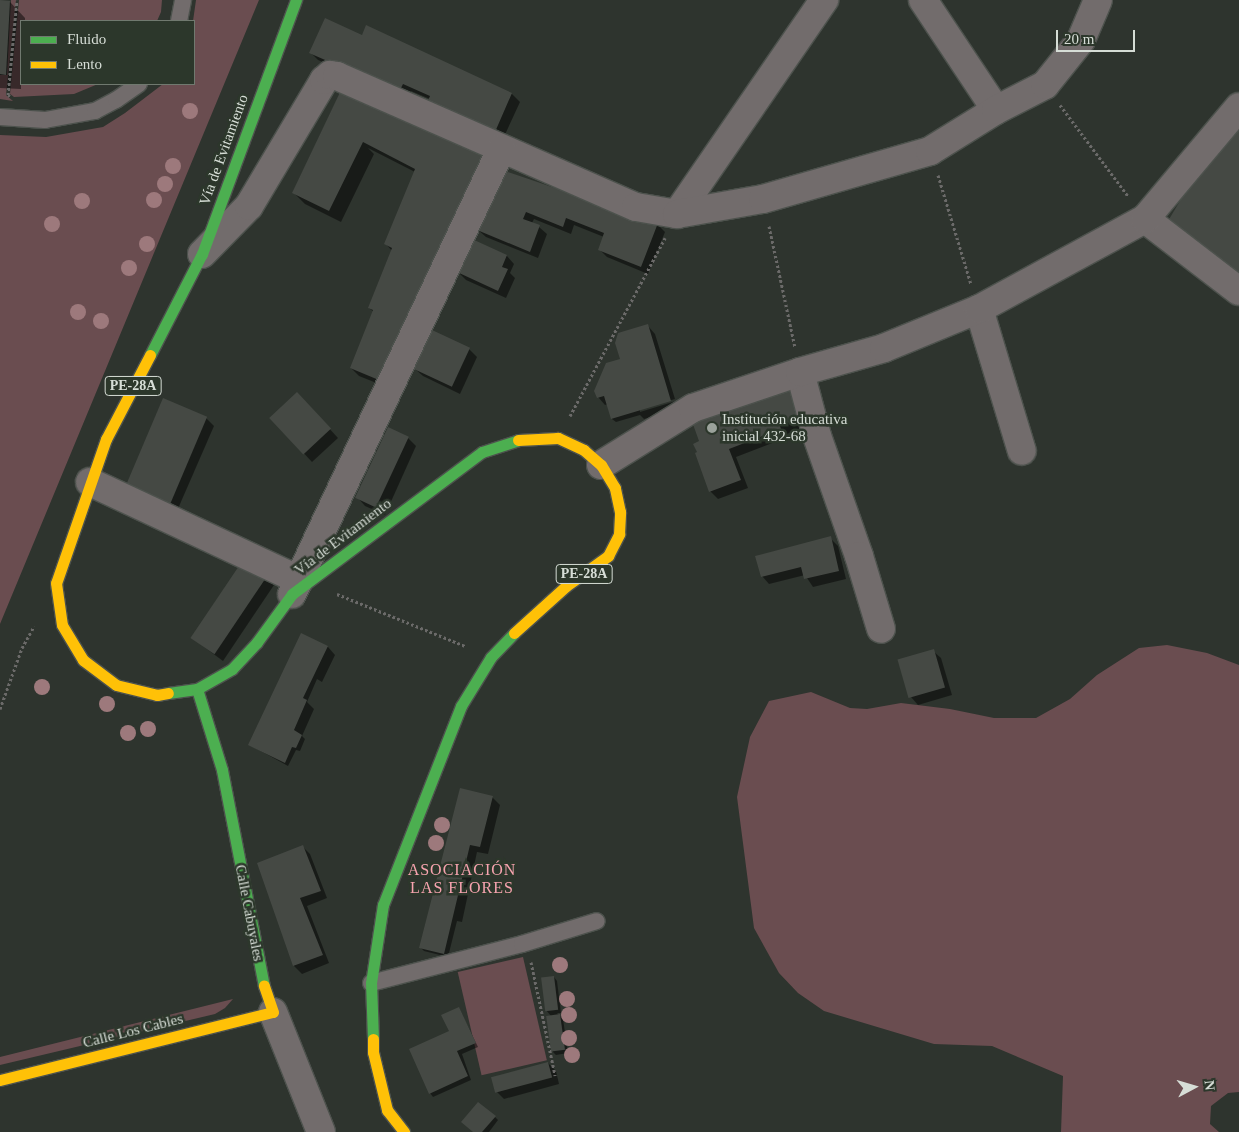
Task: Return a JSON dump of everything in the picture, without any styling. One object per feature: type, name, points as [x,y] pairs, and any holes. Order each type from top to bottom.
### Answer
[{"type":"main road","name":"Vía de Evitamiento","points":[[296,0],[202,254],[106,439],[56,583],[62,625],[83,660],[116,686],[157,696],[197,689],[232,669],[257,642],[300,586],[482,452],[514,440],[558,438],[584,450],[601,466],[615,488],[620,512],[619,534],[608,556],[566,586],[522,625],[491,657],[461,706],[383,905],[371,983],[373,1052],[387,1110],[404,1132]]},
{"type":"main road","name":"Calle Cabuyales","points":[[197,689],[222,770],[264,987],[273,1012]]},
{"type":"main road","name":"Calle Los Cables","points":[[0,1080],[273,1012]]},
{"type":"street","points":[[677,214],[824,0]]},
{"type":"street","points":[[923,0],[996,110]]},
{"type":"street","points":[[202,254],[249,206],[324,80],[330,76],[337,76],[636,207],[677,214],[763,199],[930,151],[996,110],[1045,85],[1081,40],[1098,0]]},
{"type":"street","points":[[601,466],[693,408],[800,372],[884,348],[979,310],[1145,219],[1239,107]]},
{"type":"street","points":[[90,482],[300,586],[501,149]]},
{"type":"street","points":[[1145,219],[1239,291]]},
{"type":"street","points":[[979,310],[1022,451]]},
{"type":"street","points":[[800,372],[817,436],[859,556],[881,629]]},
{"type":"street","name":"Calle Cabuyales","points":[[273,1012],[321,1132]]},
{"type":"lane","points":[[179,20],[183,0]]},
{"type":"lane","points":[[0,117],[45,120],[95,111],[116,100],[138,85]]},
{"type":"lane","points":[[371,983],[522,944],[597,921]]},
{"type":"path","points":[[14,99],[8,95],[17,0]]},
{"type":"path","points":[[1045,85],[1145,219]]},
{"type":"path","points":[[930,151],[979,310]]},
{"type":"path","points":[[763,199],[800,372]]},
{"type":"path","points":[[558,438],[677,214]]},
{"type":"path","points":[[300,586],[491,657]]},
{"type":"path","points":[[0,709],[22,648],[35,624]]},
{"type":"path","points":[[522,944],[534,969],[555,1075]]},
{"type":"shaded area","points":[[11,0],[16,0],[6,95],[13,101],[0,99],[0,75],[7,75]]},
{"type":"shaded area","points":[[19,0],[162,0],[161,12],[157,20],[20,20],[20,85],[96,85],[74,94],[14,97],[10,94]]},
{"type":"shaded area","points":[[196,0],[259,0],[0,624],[0,135],[46,137],[103,127],[162,85],[195,85],[195,20],[193,20]]},
{"type":"shaded area","points":[[1167,645],[1207,653],[1239,665],[1239,1092],[1228,1093],[1211,1106],[1210,1124],[1219,1132],[1061,1132],[1063,1076],[992,1046],[934,1044],[824,1011],[798,993],[779,973],[754,928],[737,797],[750,737],[769,701],[811,692],[850,708],[867,709],[901,703],[950,709],[994,718],[1036,718],[1070,699],[1097,675],[1139,648]]},
{"type":"shaded area","points":[[523,957],[547,1060],[482,1075],[458,972]]},
{"type":"shaded area","points":[[233,999],[225,1008],[215,1014],[0,1065],[0,1057]]},
{"type":"building","points":[[0,0],[10,1],[6,75],[0,74]]},
{"type":"building","points":[[325,18],[362,35],[366,25],[512,93],[495,132],[427,103],[430,96],[403,84],[399,92],[309,53]]},
{"type":"building","points":[[342,88],[492,154],[386,383],[350,368],[373,310],[368,308],[392,248],[384,244],[415,169],[363,142],[329,211],[292,193]]},
{"type":"building","points":[[1239,126],[1239,278],[1168,221],[1193,179]]},
{"type":"building","points":[[508,172],[658,223],[641,267],[598,250],[604,233],[566,218],[563,227],[526,212],[523,219],[540,225],[530,252],[477,230],[500,176]]},
{"type":"building","points":[[472,239],[507,255],[502,267],[508,269],[498,291],[457,272]]},
{"type":"building","points":[[648,324],[671,401],[611,419],[604,396],[597,398],[594,391],[606,363],[620,359],[615,343],[618,333]]},
{"type":"building","points":[[432,330],[470,348],[452,387],[414,369]]},
{"type":"building","points":[[794,383],[807,415],[780,426],[781,429],[729,449],[741,480],[709,492],[695,453],[697,452],[693,444],[699,441],[690,416]]},
{"type":"building","points":[[297,392],[331,429],[303,454],[269,418]]},
{"type":"building","points":[[163,398],[207,417],[170,504],[126,485]]},
{"type":"building","points":[[388,427],[409,437],[376,507],[355,498]]},
{"type":"building","points":[[831,536],[839,571],[804,579],[801,567],[761,577],[755,556]]},
{"type":"building","points":[[243,560],[267,576],[214,654],[190,638]]},
{"type":"building","points":[[301,633],[328,646],[303,698],[307,700],[294,730],[302,735],[296,748],[292,747],[285,763],[248,745]]},
{"type":"building","points":[[934,649],[945,687],[908,698],[897,659]]},
{"type":"building","points":[[460,788],[493,796],[480,847],[470,845],[444,954],[419,948]]},
{"type":"building","points":[[303,845],[321,891],[300,898],[323,955],[293,966],[257,863]]},
{"type":"building","points":[[554,976],[558,1010],[545,1011],[541,978]]},
{"type":"building","points":[[459,1007],[476,1043],[457,1051],[468,1076],[429,1094],[409,1049],[449,1031],[441,1015]]},
{"type":"building","points":[[560,1014],[565,1050],[551,1052],[546,1016]]},
{"type":"building","points":[[548,1062],[552,1077],[495,1093],[491,1077]]},
{"type":"building","points":[[478,1102],[496,1116],[482,1132],[473,1132],[461,1122]]},
{"type":"traffic: fast","points":[[150,355],[202,254],[296,0]]},
{"type":"traffic: fast","points":[[168,693],[197,689],[232,669],[257,642],[292,594],[482,452],[518,440]]},
{"type":"traffic: fast","points":[[373,1039],[371,983],[383,905],[461,706],[491,657],[514,633]]},
{"type":"traffic: fast","points":[[197,689],[222,770],[264,986]]},
{"type":"traffic: slow","points":[[150,355],[106,439],[56,583],[62,625],[83,660],[116,685],[157,695],[168,693]]},
{"type":"traffic: slow","points":[[514,633],[566,586],[608,556],[619,534],[620,512],[615,488],[601,465],[584,450],[558,438],[518,440]]},
{"type":"traffic: slow","points":[[0,1080],[273,1012],[264,986]]},
{"type":"traffic: slow","points":[[373,1039],[373,1052],[387,1110],[404,1132]]},
{"type":"place","name":"Institución educativa inicial 432-68","points":[[712,428]]},
{"type":"district","name":"ASOCIACIÓN LAS FLORES","points":[[462,879]]}]
